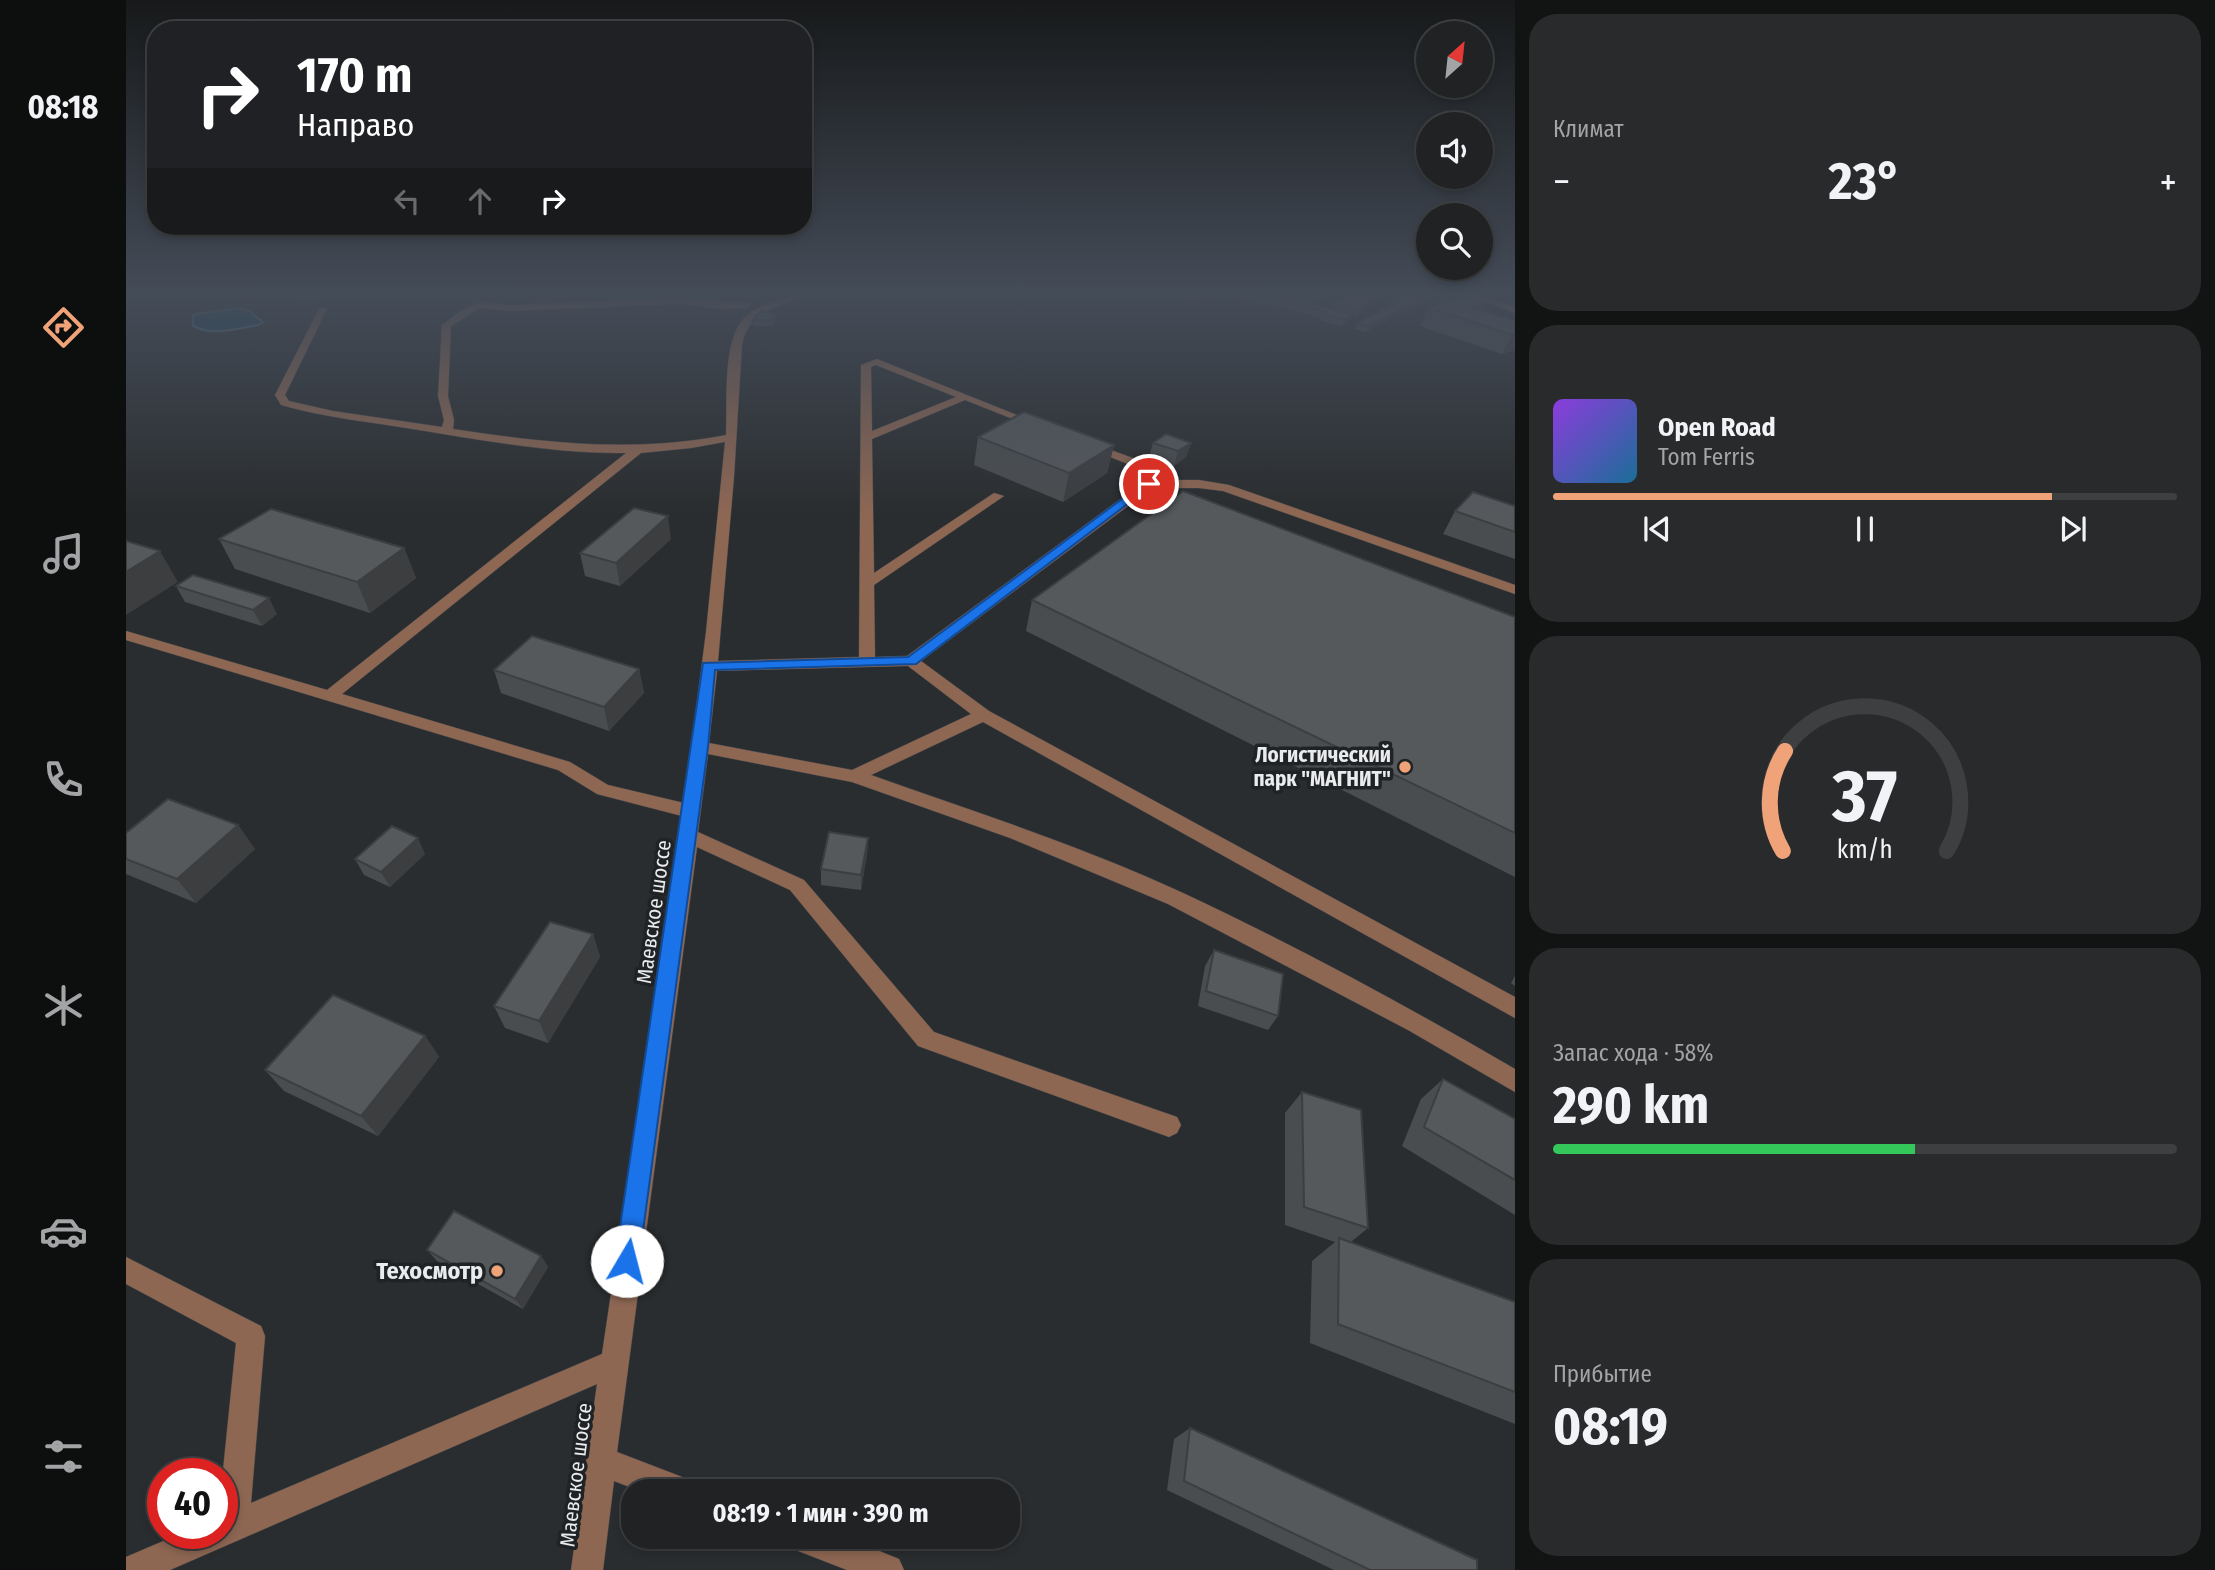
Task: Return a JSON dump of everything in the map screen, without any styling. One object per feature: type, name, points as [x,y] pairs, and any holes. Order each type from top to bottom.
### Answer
[{"type":"street","points":[[293,368],[280,394],[285,402],[332,413],[547,447],[636,451],[671,449],[732,437]]},
{"type":"street","points":[[445,368],[443,396],[449,420],[447,431]]},
{"type":"street","name":"Маевское шоссе","points":[[587,1570],[613,1363],[700,747],[732,437],[736,368]]},
{"type":"street","points":[[866,368],[867,662]]},
{"type":"street","points":[[893,368],[1052,431]]},
{"type":"street","points":[[866,437],[964,397]]},
{"type":"street","points":[[1077,440],[1164,474],[1172,483]]},
{"type":"street","points":[[330,696],[636,451]]},
{"type":"street","points":[[708,666],[911,661],[1149,484],[1172,483],[1225,488],[1515,590]]},
{"type":"street","points":[[866,584],[998,496]]},
{"type":"street","points":[[126,635],[564,766],[603,789],[691,811]]},
{"type":"street","points":[[911,661],[983,715],[1515,1008]]},
{"type":"street","points":[[854,776],[983,715]]},
{"type":"street","points":[[700,747],[854,776],[1016,833],[1175,898],[1416,1023],[1515,1081]]},
{"type":"street","points":[[688,835],[797,885],[926,1040],[1168,1125]]},
{"type":"street","points":[[126,1270],[250,1336],[234,1458]]},
{"type":"street","points":[[238,1524],[613,1363]]},
{"type":"street","points":[[601,1461],[648,1479]]},
{"type":"street","points":[[133,1570],[181,1549]]},
{"type":"street","points":[[833,1549],[888,1570]]},
{"type":"building","points":[[1024,412],[1114,445],[1069,473],[978,437]]},
{"type":"building","points":[[1166,434],[1191,443],[1178,451],[1153,443]]},
{"type":"building","name":"Логистический парк \"МАГНИТ\"","points":[[1183,491],[1515,617],[1515,833],[1032,600]]},
{"type":"building","points":[[1473,492],[1515,506],[1515,532],[1455,511]]},
{"type":"building","points":[[634,508],[668,516],[616,563],[580,553]]},
{"type":"building","points":[[271,509],[404,548],[357,582],[219,539]]},
{"type":"building","points":[[126,541],[160,551],[126,572]]},
{"type":"building","points":[[193,575],[269,598],[253,610],[176,586]]},
{"type":"building","points":[[532,636],[639,669],[604,707],[494,670]]},
{"type":"building","points":[[168,799],[238,825],[177,879],[126,859],[126,833]]},
{"type":"building","points":[[392,826],[418,838],[381,872],[355,859]]},
{"type":"building","points":[[829,832],[868,838],[861,875],[821,869]]},
{"type":"building","points":[[550,922],[593,934],[539,1021],[494,1006]]},
{"type":"building","points":[[1214,950],[1283,974],[1278,1016],[1206,991]]},
{"type":"building","points":[[333,995],[425,1036],[361,1116],[265,1070]]},
{"type":"building","points":[[1443,1079],[1515,1119],[1515,1180],[1424,1127]]},
{"type":"building","points":[[1302,1092],[1361,1110],[1368,1228],[1304,1207]]},
{"type":"building","points":[[454,1211],[541,1256],[515,1299],[427,1250]]},
{"type":"building","points":[[1339,1238],[1515,1302],[1515,1392],[1338,1324]]},
{"type":"building","points":[[1190,1428],[1477,1560],[1477,1570],[1370,1570],[1184,1481]]},
{"type":"place","name":"Логистический парк \"МАГНИТ\"","points":[[1405,767]]},
{"type":"place","name":"Техосмотр","points":[[497,1271]]},
{"type":"route","points":[[627,1261],[700,747],[708,666],[911,661],[1149,484]]}]
